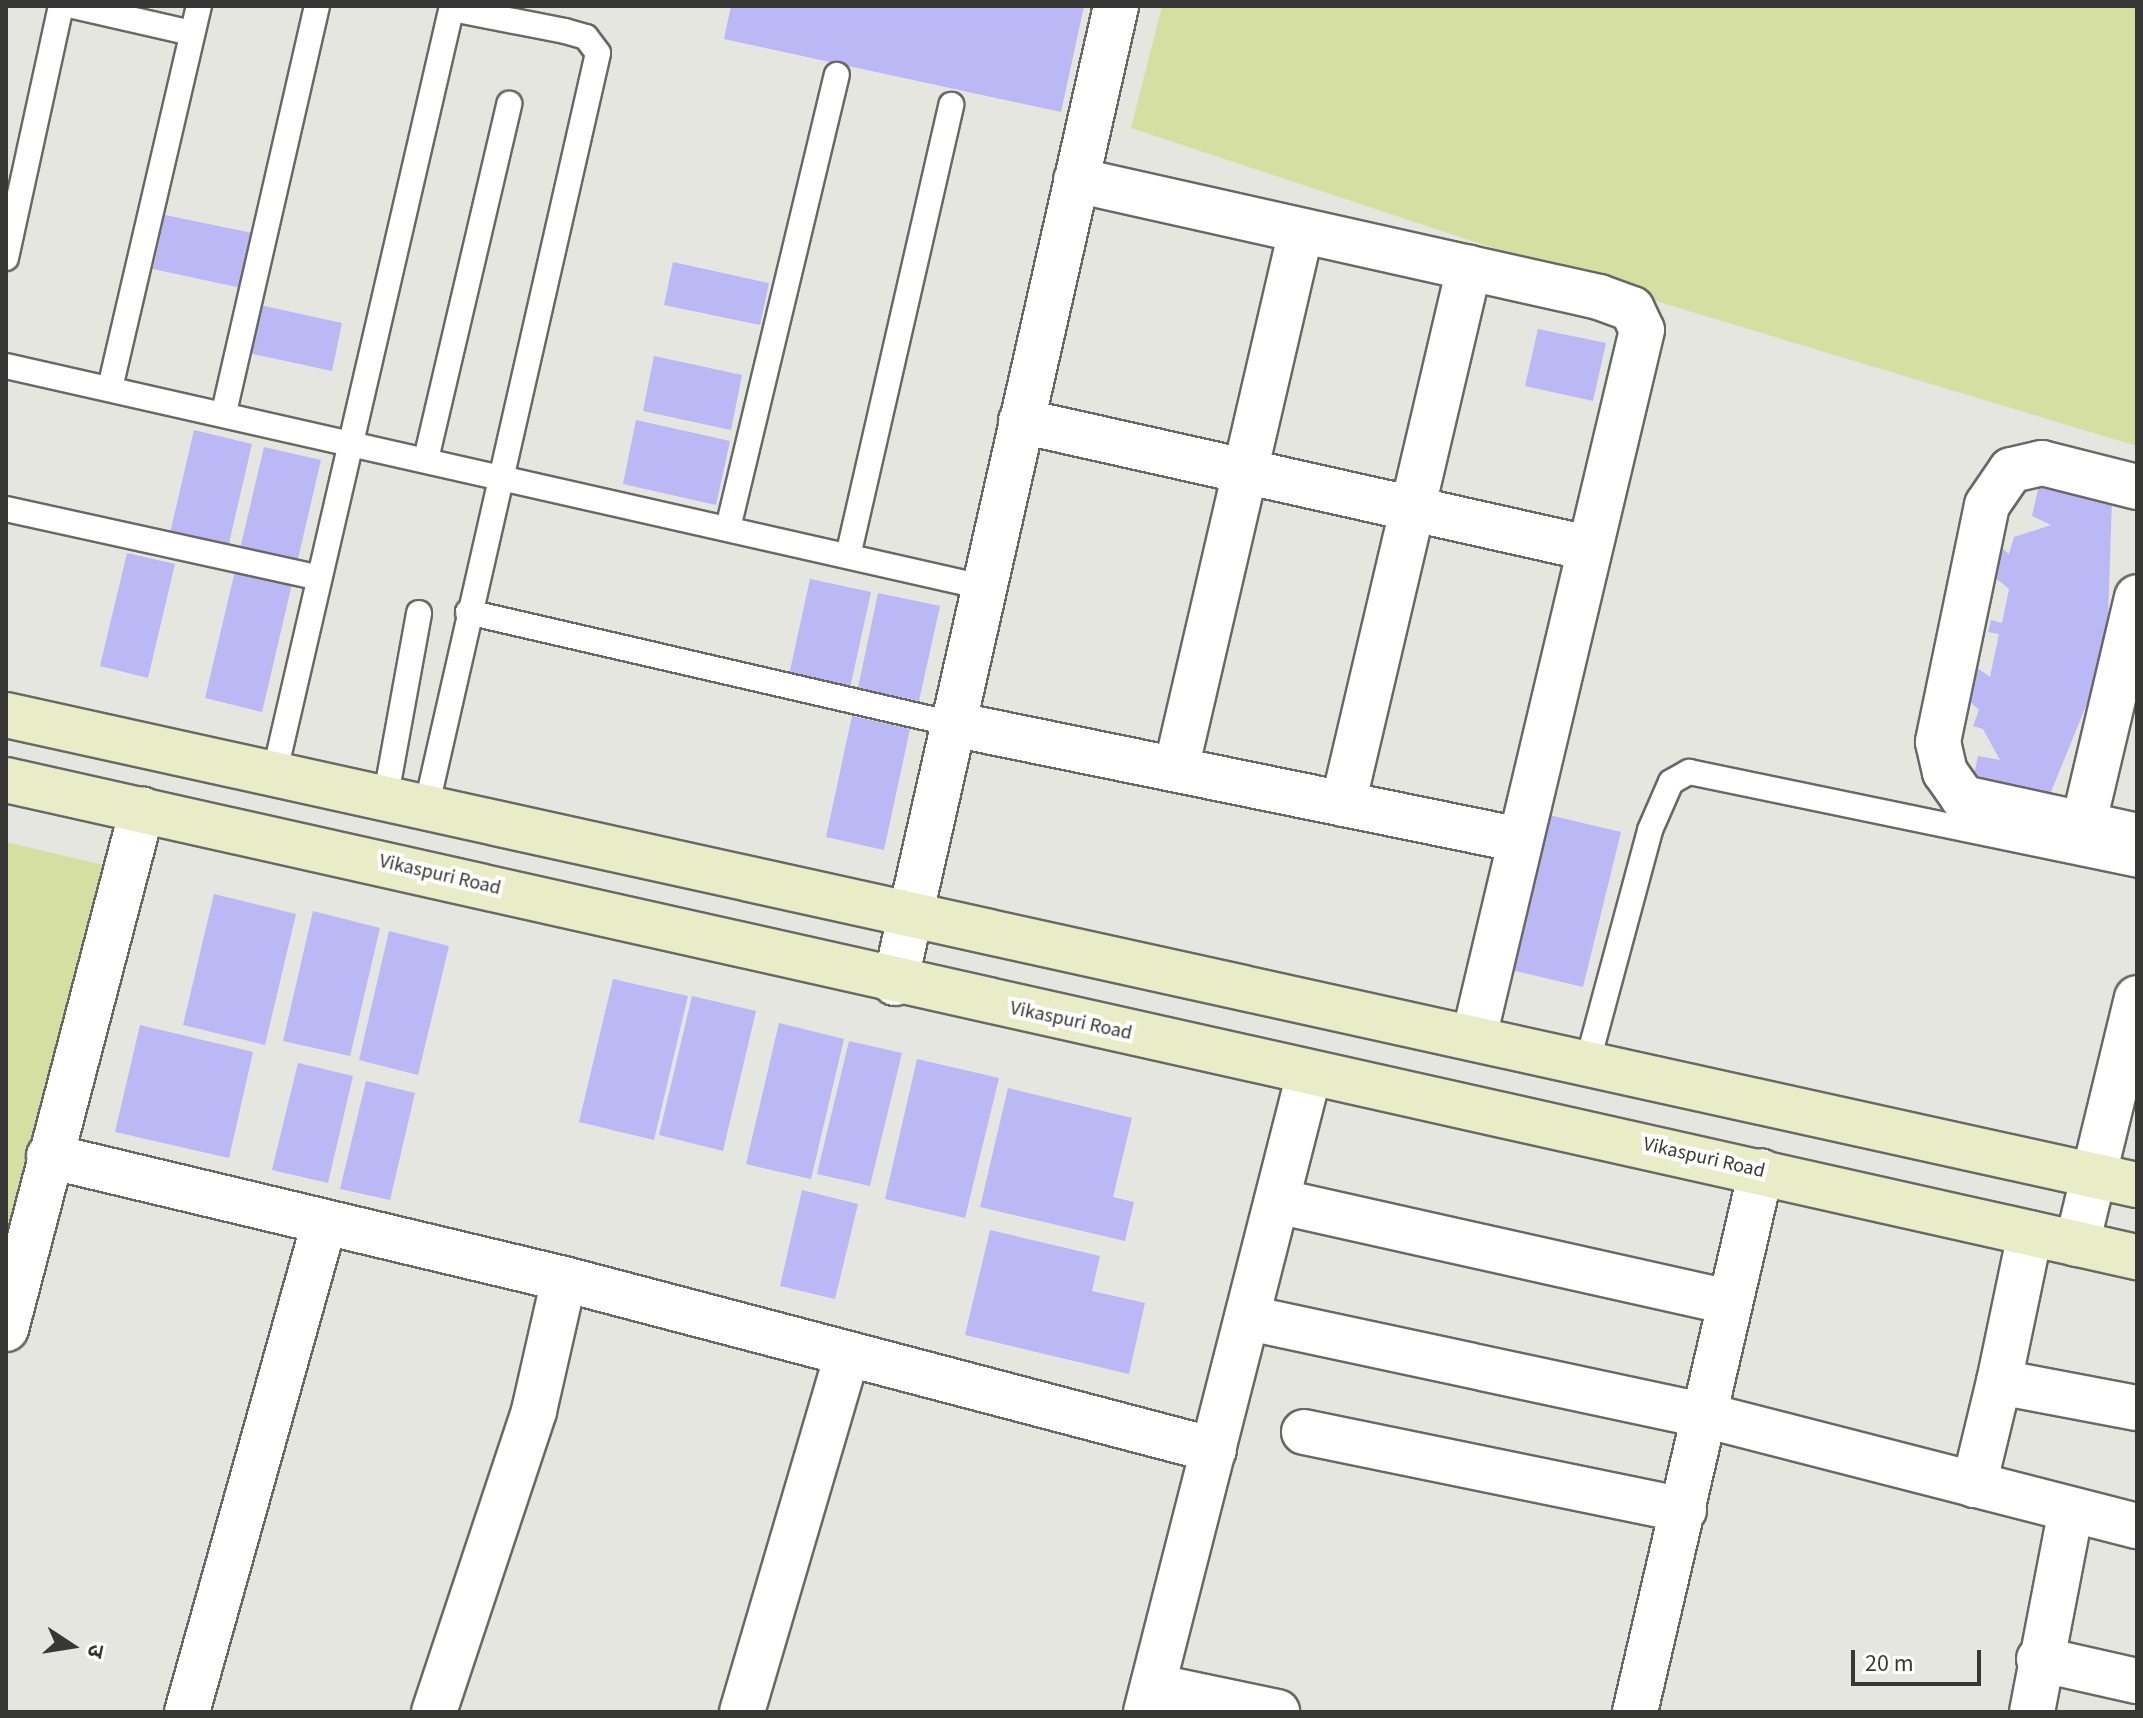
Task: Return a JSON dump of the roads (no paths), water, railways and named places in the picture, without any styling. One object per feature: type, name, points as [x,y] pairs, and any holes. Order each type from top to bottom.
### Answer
[{"type":"street","points":[[895,983],[1116,6]]},
{"type":"street","points":[[1076,180],[1599,297],[1632,309],[1642,330],[1474,1037]]},
{"type":"street","points":[[1176,769],[1241,471],[1301,231]]},
{"type":"street","points":[[1343,804],[1469,268]]},
{"type":"street","points":[[1021,421],[1588,548]]},
{"type":"street","points":[[2137,487],[2042,463],[2011,470],[1987,505],[1938,742],[1963,798],[2137,836]]},
{"type":"street","points":[[2083,826],[2137,597]]},
{"type":"street","points":[[6,715],[406,799],[2116,1180]]},
{"type":"street","points":[[953,724],[1520,840]]},
{"type":"street","name":"Vikaspuri Road","points":[[6,780],[895,983],[1761,1171],[2137,1257]]},
{"type":"street","points":[[6,1329],[142,810]]},
{"type":"street","points":[[2077,1244],[2116,1180],[2137,998]]},
{"type":"street","points":[[1277,1712],[1150,1699],[1309,1074]]},
{"type":"street","points":[[49,1156],[564,1279],[1214,1450]]},
{"type":"street","points":[[1635,1712],[1708,1416],[1730,1302],[1761,1171]]},
{"type":"street","points":[[1277,1201],[1730,1302]]},
{"type":"street","points":[[187,1712],[324,1224]]},
{"type":"street","points":[[1974,1485],[2030,1233]]},
{"type":"street","points":[[434,1712],[534,1411],[564,1279]]},
{"type":"street","points":[[1249,1318],[1708,1416],[2137,1526]]},
{"type":"street","points":[[742,1712],[847,1355]]},
{"type":"street","points":[[1999,1382],[2137,1408]]},
{"type":"street","points":[[1304,1432],[1684,1510]]},
{"type":"street","points":[[2032,1712],[2039,1659],[2071,1510]]},
{"type":"street","points":[[2039,1659],[2137,1681]]},
{"type":"lane","points":[[6,258],[61,6]]},
{"type":"lane","points":[[73,6],[192,33]]},
{"type":"lane","points":[[110,388],[199,6]]},
{"type":"lane","points":[[224,412],[317,6]]},
{"type":"lane","points":[[275,771],[316,577],[452,7],[575,34],[598,53],[496,475],[468,612],[406,799]]},
{"type":"lane","points":[[728,528],[837,75]]},
{"type":"lane","points":[[426,459],[509,104]]},
{"type":"lane","points":[[848,556],[951,105]]},
{"type":"lane","points":[[6,366],[224,412],[983,587]]},
{"type":"lane","points":[[6,509],[316,577]]},
{"type":"lane","points":[[468,612],[953,724]]},
{"type":"lane","points":[[406,799],[419,613]]},
{"type":"lane","points":[[1587,1064],[1650,830],[1671,782],[1689,772],[2137,865]]}]
